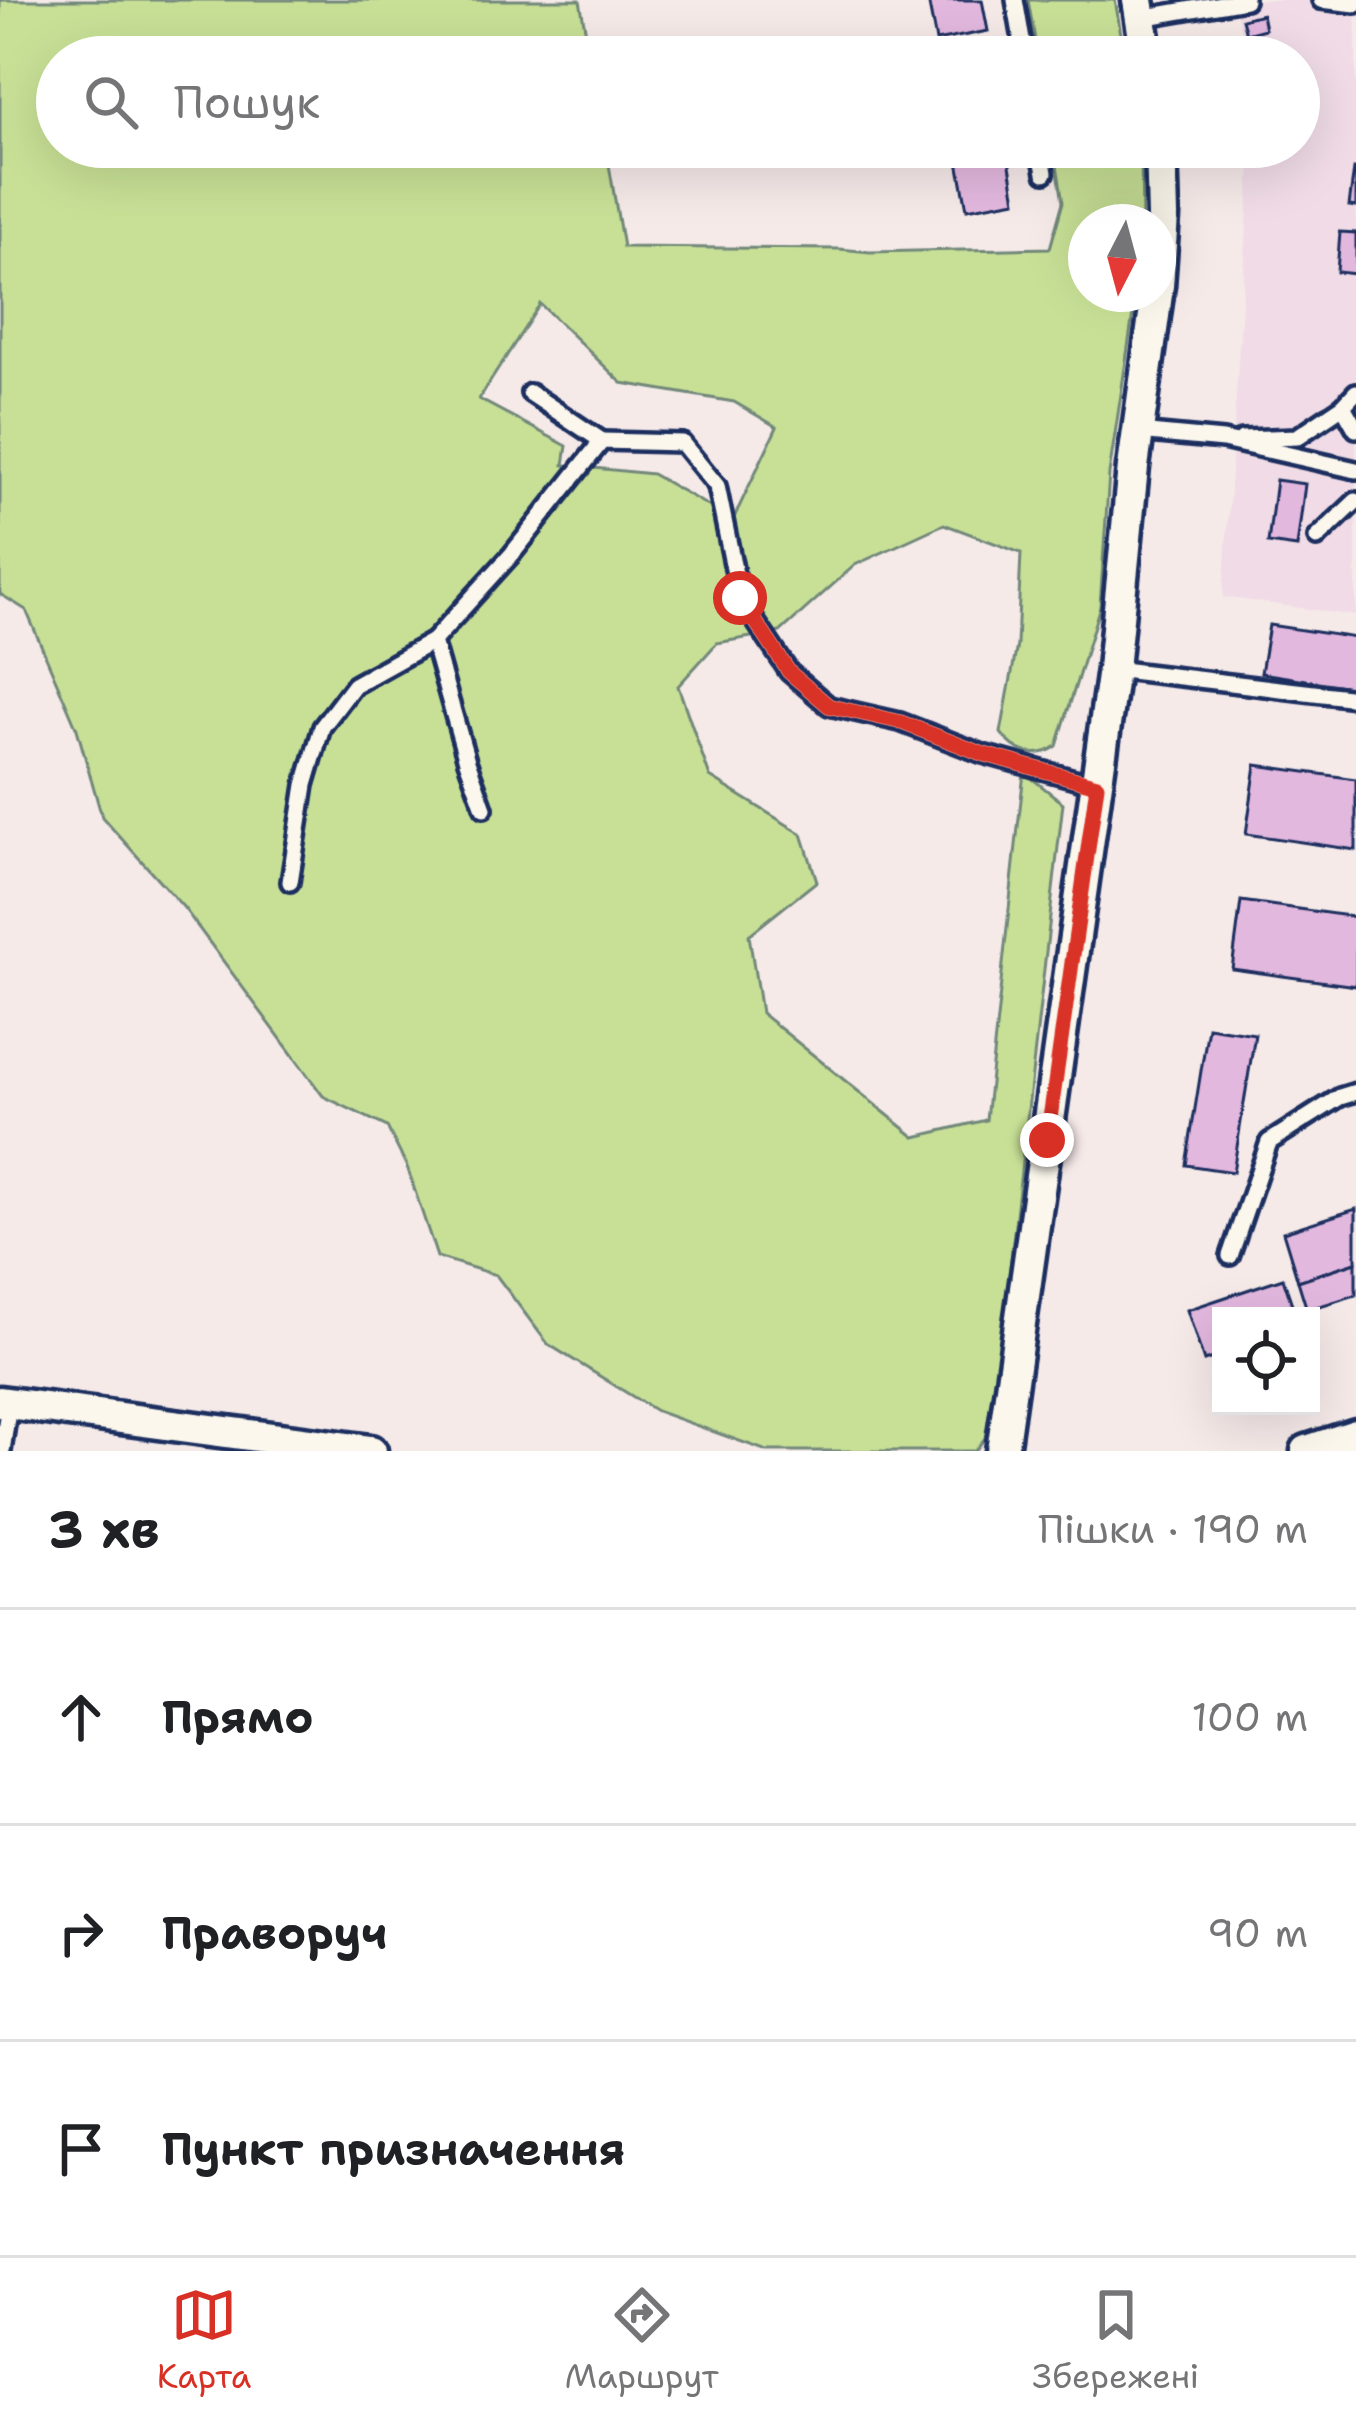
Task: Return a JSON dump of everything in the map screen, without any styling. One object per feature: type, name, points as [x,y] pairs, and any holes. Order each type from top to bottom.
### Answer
[{"type":"street","points":[[1162,168],[1163,204]]},
{"type":"street","points":[[1002,1451],[1114,669],[1154,312]]},
{"type":"street","points":[[5,1403],[297,1446],[371,1451]]},
{"type":"street","points":[[1307,1451],[1356,1435]]},
{"type":"lane","points":[[1015,0],[1021,36]]},
{"type":"lane","points":[[1139,9],[1245,0]]},
{"type":"lane","points":[[1321,0],[1356,4]]},
{"type":"lane","points":[[1044,168],[1045,173]]},
{"type":"lane","points":[[1222,440],[1297,437],[1356,392]]},
{"type":"lane","points":[[530,393],[602,441],[682,443],[717,486],[740,598],[789,672],[829,706],[900,722],[983,754],[1097,785]]},
{"type":"lane","points":[[1343,406],[1356,429]]},
{"type":"lane","points":[[1138,432],[1222,440],[1356,470]]},
{"type":"lane","points":[[290,882],[305,784],[322,727],[353,685],[434,641],[512,554],[602,441]]},
{"type":"lane","points":[[1317,538],[1356,501]]},
{"type":"lane","points":[[434,641],[466,761],[484,808]]},
{"type":"lane","points":[[1114,669],[1356,698]]},
{"type":"lane","points":[[1230,1256],[1269,1142],[1340,1096],[1356,1092]]},
{"type":"lane","points":[[2,1451],[5,1403]]},
{"type":"shaded area","points":[[1233,0],[1356,0],[1356,616],[1223,597],[1251,168],[1320,168],[1320,36],[1242,36]]},
{"type":"green space","points":[[0,0],[580,0],[586,36],[36,36],[36,168],[610,168],[623,247],[870,252],[1050,248],[1063,202],[1057,168],[1141,168],[1142,204],[1068,204],[1068,312],[1133,312],[1109,474],[1100,606],[1057,746],[1041,753],[1026,752],[1001,733],[1017,645],[1021,553],[944,524],[855,565],[780,632],[717,643],[678,686],[710,777],[802,834],[817,881],[749,935],[761,1013],[915,1137],[986,1120],[1024,772],[1063,803],[1004,1320],[985,1438],[975,1451],[767,1451],[656,1411],[548,1344],[496,1275],[437,1257],[407,1167],[387,1127],[323,1096],[184,908],[102,817],[77,729],[26,610],[0,594]],"holes":[[[540,304],[622,383],[734,402],[777,427],[733,520],[652,474],[564,465],[567,446],[479,399]]]},
{"type":"green space","points":[[1028,0],[1115,0],[1121,36],[1034,36]]},
{"type":"building","points":[[928,0],[982,0],[988,31],[935,36]]},
{"type":"building","points":[[1262,14],[1265,29],[1246,34],[1242,19]]},
{"type":"building","points":[[959,168],[1010,168],[1016,200],[967,209]]},
{"type":"building","points":[[1356,169],[1356,207],[1349,206]]},
{"type":"building","points":[[1340,232],[1356,233],[1356,274],[1337,272]]},
{"type":"building","points":[[1276,480],[1305,484],[1297,547],[1268,543]]},
{"type":"building","points":[[1269,625],[1356,638],[1356,688],[1261,673]]},
{"type":"building","points":[[1256,765],[1356,779],[1356,850],[1246,834]]},
{"type":"building","points":[[1241,901],[1356,917],[1356,986],[1232,969]]},
{"type":"building","points":[[1208,1027],[1255,1034],[1233,1172],[1186,1165]]},
{"type":"building","points":[[1356,1209],[1356,1262],[1298,1281],[1283,1232]]},
{"type":"building","points":[[1356,1262],[1356,1295],[1306,1307],[1298,1281]]},
{"type":"building","points":[[1283,1278],[1293,1307],[1212,1307],[1212,1358],[1204,1361],[1187,1310]]},
{"type":"route","points":[[740,598],[789,672],[829,706],[900,722],[983,754],[1097,785],[1047,1140]]}]
